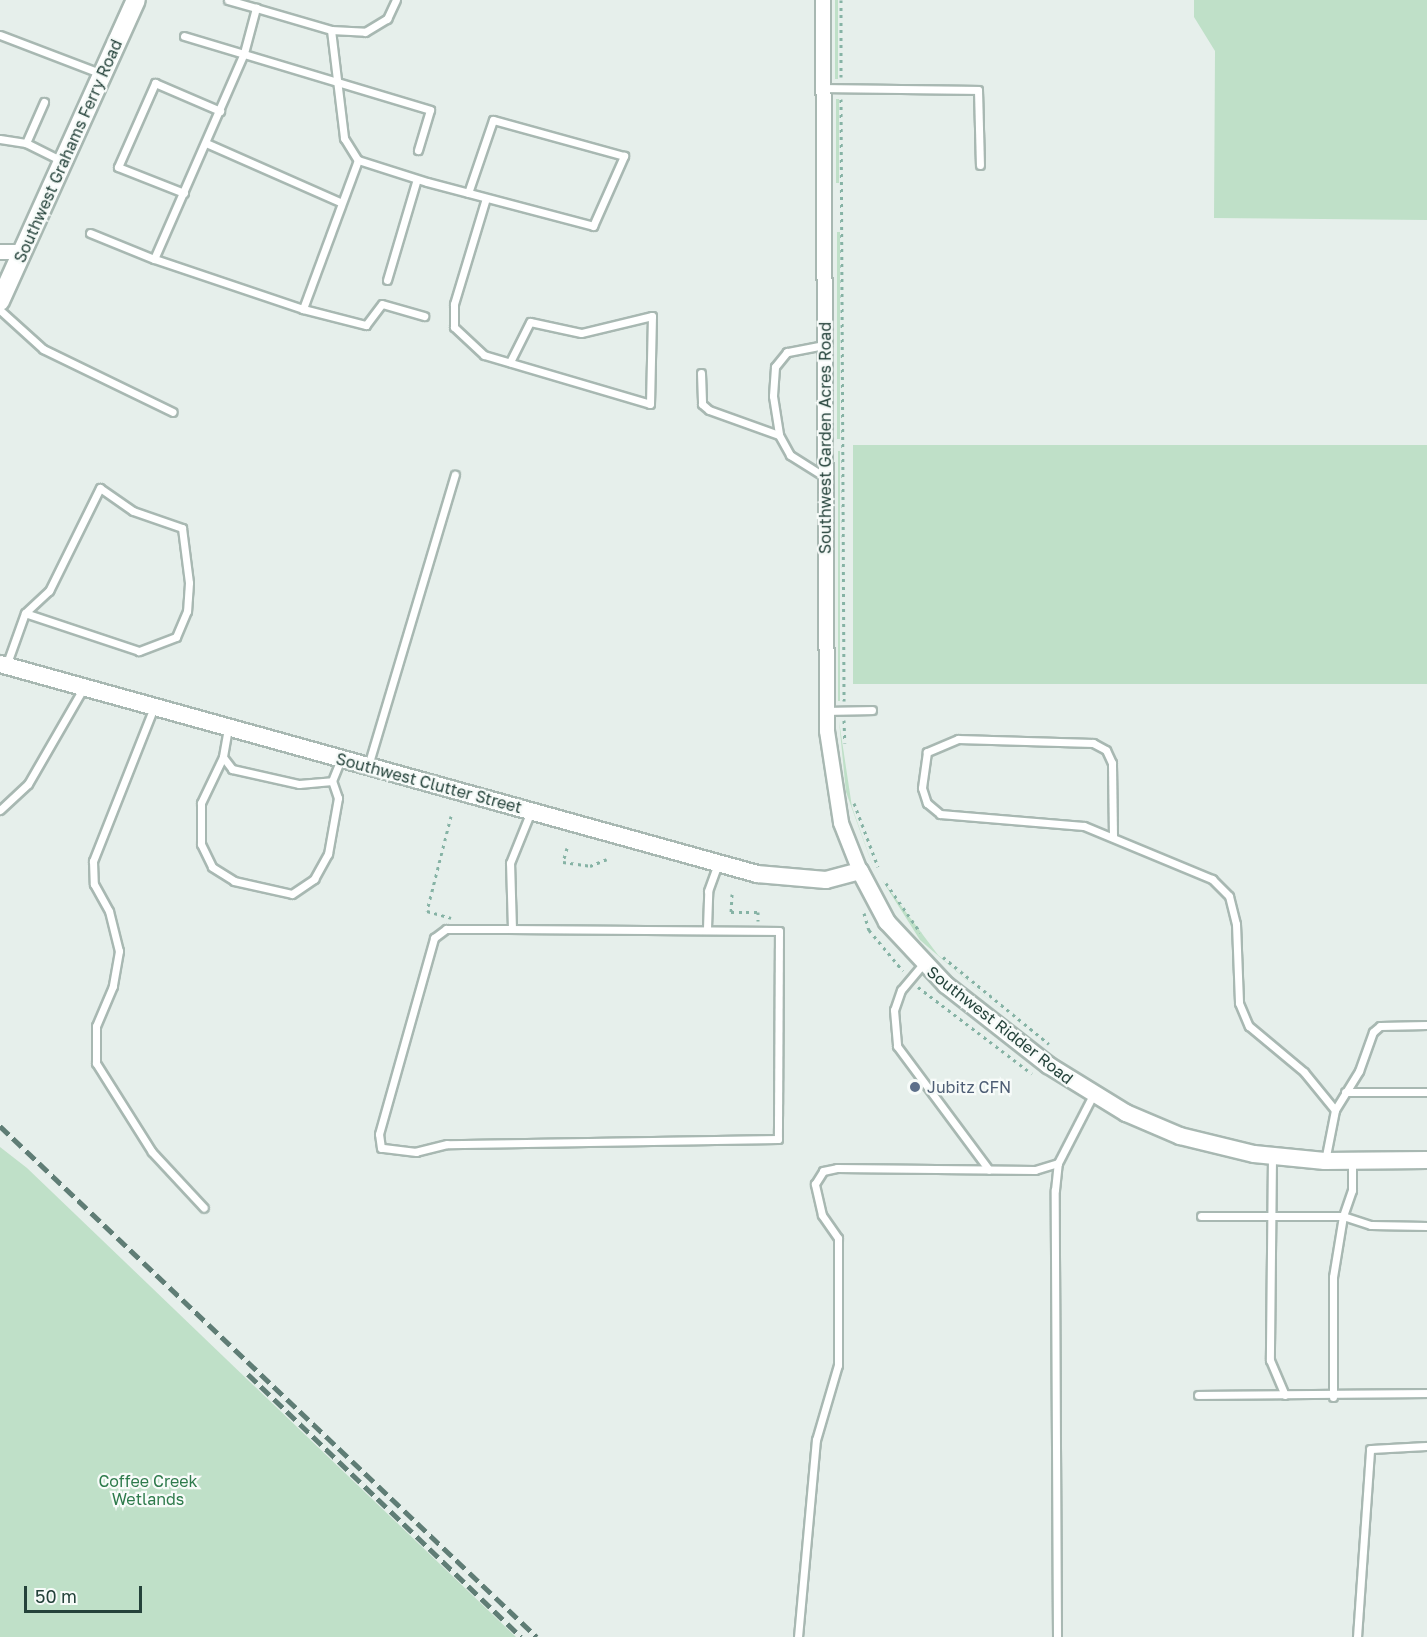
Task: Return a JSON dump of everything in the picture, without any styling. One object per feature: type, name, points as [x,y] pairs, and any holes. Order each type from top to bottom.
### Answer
[{"type":"main road","name":"Southwest Grahams Ferry Road","points":[[0,302],[136,0]]},
{"type":"street","name":"Southwest Garden Acres Road","points":[[823,0],[827,711],[832,781],[860,872]]},
{"type":"street","points":[[0,252],[22,252]]},
{"type":"street","name":"Southwest Clutter Street","points":[[3,665],[718,864],[804,880],[860,872]]},
{"type":"street","name":"Southwest Ridder Road","points":[[860,872],[887,922],[923,964],[1093,1095],[1180,1136],[1272,1157],[1325,1161],[1427,1160]]},
{"type":"lane","points":[[228,0],[331,30],[365,32],[387,19],[396,0]]},
{"type":"lane","points":[[154,259],[244,53],[256,8]]},
{"type":"lane","points":[[331,30],[340,81],[344,138],[358,160],[417,179],[486,198],[593,226],[624,156],[493,120],[468,193]]},
{"type":"lane","points":[[0,35],[102,74]]},
{"type":"lane","points":[[183,36],[340,81],[430,110],[418,150]]},
{"type":"lane","points":[[183,193],[118,167],[155,83],[220,111]]},
{"type":"lane","points":[[823,88],[978,90],[980,165]]},
{"type":"lane","points":[[26,143],[44,102]]},
{"type":"lane","points":[[0,139],[26,143],[63,161]]},
{"type":"lane","points":[[206,143],[340,202]]},
{"type":"lane","points":[[303,309],[340,202],[358,160]]},
{"type":"lane","points":[[387,280],[417,179]]},
{"type":"lane","points":[[486,198],[454,304],[454,327],[484,355],[650,404],[652,316],[581,333],[530,322],[510,362]]},
{"type":"lane","points":[[90,233],[154,259],[303,309],[366,325],[382,304],[424,316]]},
{"type":"lane","points":[[0,310],[43,349],[173,411]]},
{"type":"lane","points":[[824,345],[787,352],[775,367],[778,435],[790,455],[825,477]]},
{"type":"lane","points":[[701,373],[702,404],[709,410],[778,435]]},
{"type":"lane","points":[[368,766],[455,475]]},
{"type":"lane","points":[[3,665],[25,613],[49,591],[100,488],[133,511],[182,528],[189,583],[187,611],[176,637],[139,651],[25,613]]},
{"type":"lane","points":[[0,810],[28,784],[84,687]]},
{"type":"lane","points":[[154,707],[93,861],[94,884],[109,911],[119,951],[113,986],[96,1026],[96,1062],[152,1152],[204,1208]]},
{"type":"lane","points":[[827,711],[872,710]]},
{"type":"lane","points":[[228,728],[223,757],[201,803],[201,844],[212,867],[234,881],[292,894],[314,879],[327,854],[338,798],[332,781],[341,759]]},
{"type":"lane","points":[[1113,836],[1112,764],[1106,750],[1093,743],[958,739],[927,752],[922,788],[927,803],[940,814],[962,820],[1058,822],[1113,836],[1188,866],[1229,896],[1236,924],[1239,1003],[1249,1026],[1304,1072],[1335,1110]]},
{"type":"lane","points":[[223,757],[232,769],[288,781],[332,781]]},
{"type":"lane","points":[[512,929],[510,862],[531,812]]},
{"type":"lane","points":[[707,928],[708,891],[718,864]]},
{"type":"lane","points":[[452,929],[512,929],[758,929],[782,936],[778,1139],[447,1144],[389,1151],[381,1148],[379,1134],[411,1011],[434,938],[452,929]]},
{"type":"lane","points":[[923,964],[901,990],[894,1010],[897,1046],[989,1170]]},
{"type":"lane","points":[[1325,1161],[1335,1110],[1380,1026],[1427,1025]]},
{"type":"lane","points":[[1345,1092],[1427,1092]]},
{"type":"lane","points":[[1057,1637],[1058,1163],[1093,1095]]},
{"type":"lane","points":[[1272,1157],[1270,1360],[1285,1395]]},
{"type":"lane","points":[[1333,1397],[1333,1277],[1343,1216],[1352,1190],[1352,1161]]},
{"type":"lane","points":[[798,1637],[816,1440],[838,1365],[837,1238],[822,1215],[815,1184],[823,1171],[837,1168],[1035,1170],[1058,1163]]},
{"type":"lane","points":[[1201,1216],[1343,1216],[1371,1225],[1427,1226]]},
{"type":"lane","points":[[1198,1395],[1333,1397],[1427,1393]]},
{"type":"lane","points":[[1357,1637],[1370,1449],[1427,1446]]},
{"type":"path","points":[[840,0],[846,755]]},
{"type":"path","points":[[853,799],[882,877],[927,940]]},
{"type":"path","points":[[451,816],[427,910],[451,915],[452,929]]},
{"type":"path","points":[[567,848],[563,862],[590,866],[607,859]]},
{"type":"path","points":[[732,894],[731,912],[758,912],[758,929]]},
{"type":"path","points":[[935,948],[1052,1047]]},
{"type":"green space","points":[[835,0],[838,0],[838,79],[835,79]]},
{"type":"green space","points":[[1194,0],[1427,0],[1427,220],[1214,218],[1215,51],[1194,17]]},
{"type":"green space","points":[[836,99],[839,99],[839,183],[836,183]]},
{"type":"green space","points":[[837,232],[840,232],[840,439],[837,439]]},
{"type":"green space","points":[[853,445],[1427,445],[1427,684],[853,684]]},
{"type":"green space","points":[[838,451],[840,451],[840,701],[838,701]]},
{"type":"green space","points":[[839,721],[852,807],[876,875],[846,792]]},
{"type":"green space","points":[[882,880],[938,955],[1010,1018],[920,940]]},
{"type":"green space","name":"Coffee Creek Wetlands","points":[[0,1147],[27,1168],[516,1637],[0,1637]]},
{"type":"railway","points":[[0,1126],[537,1637]]},
{"type":"railway","points":[[248,1374],[521,1637]]},
{"type":"place","name":"Jubitz CFN","points":[[915,1087]]}]
